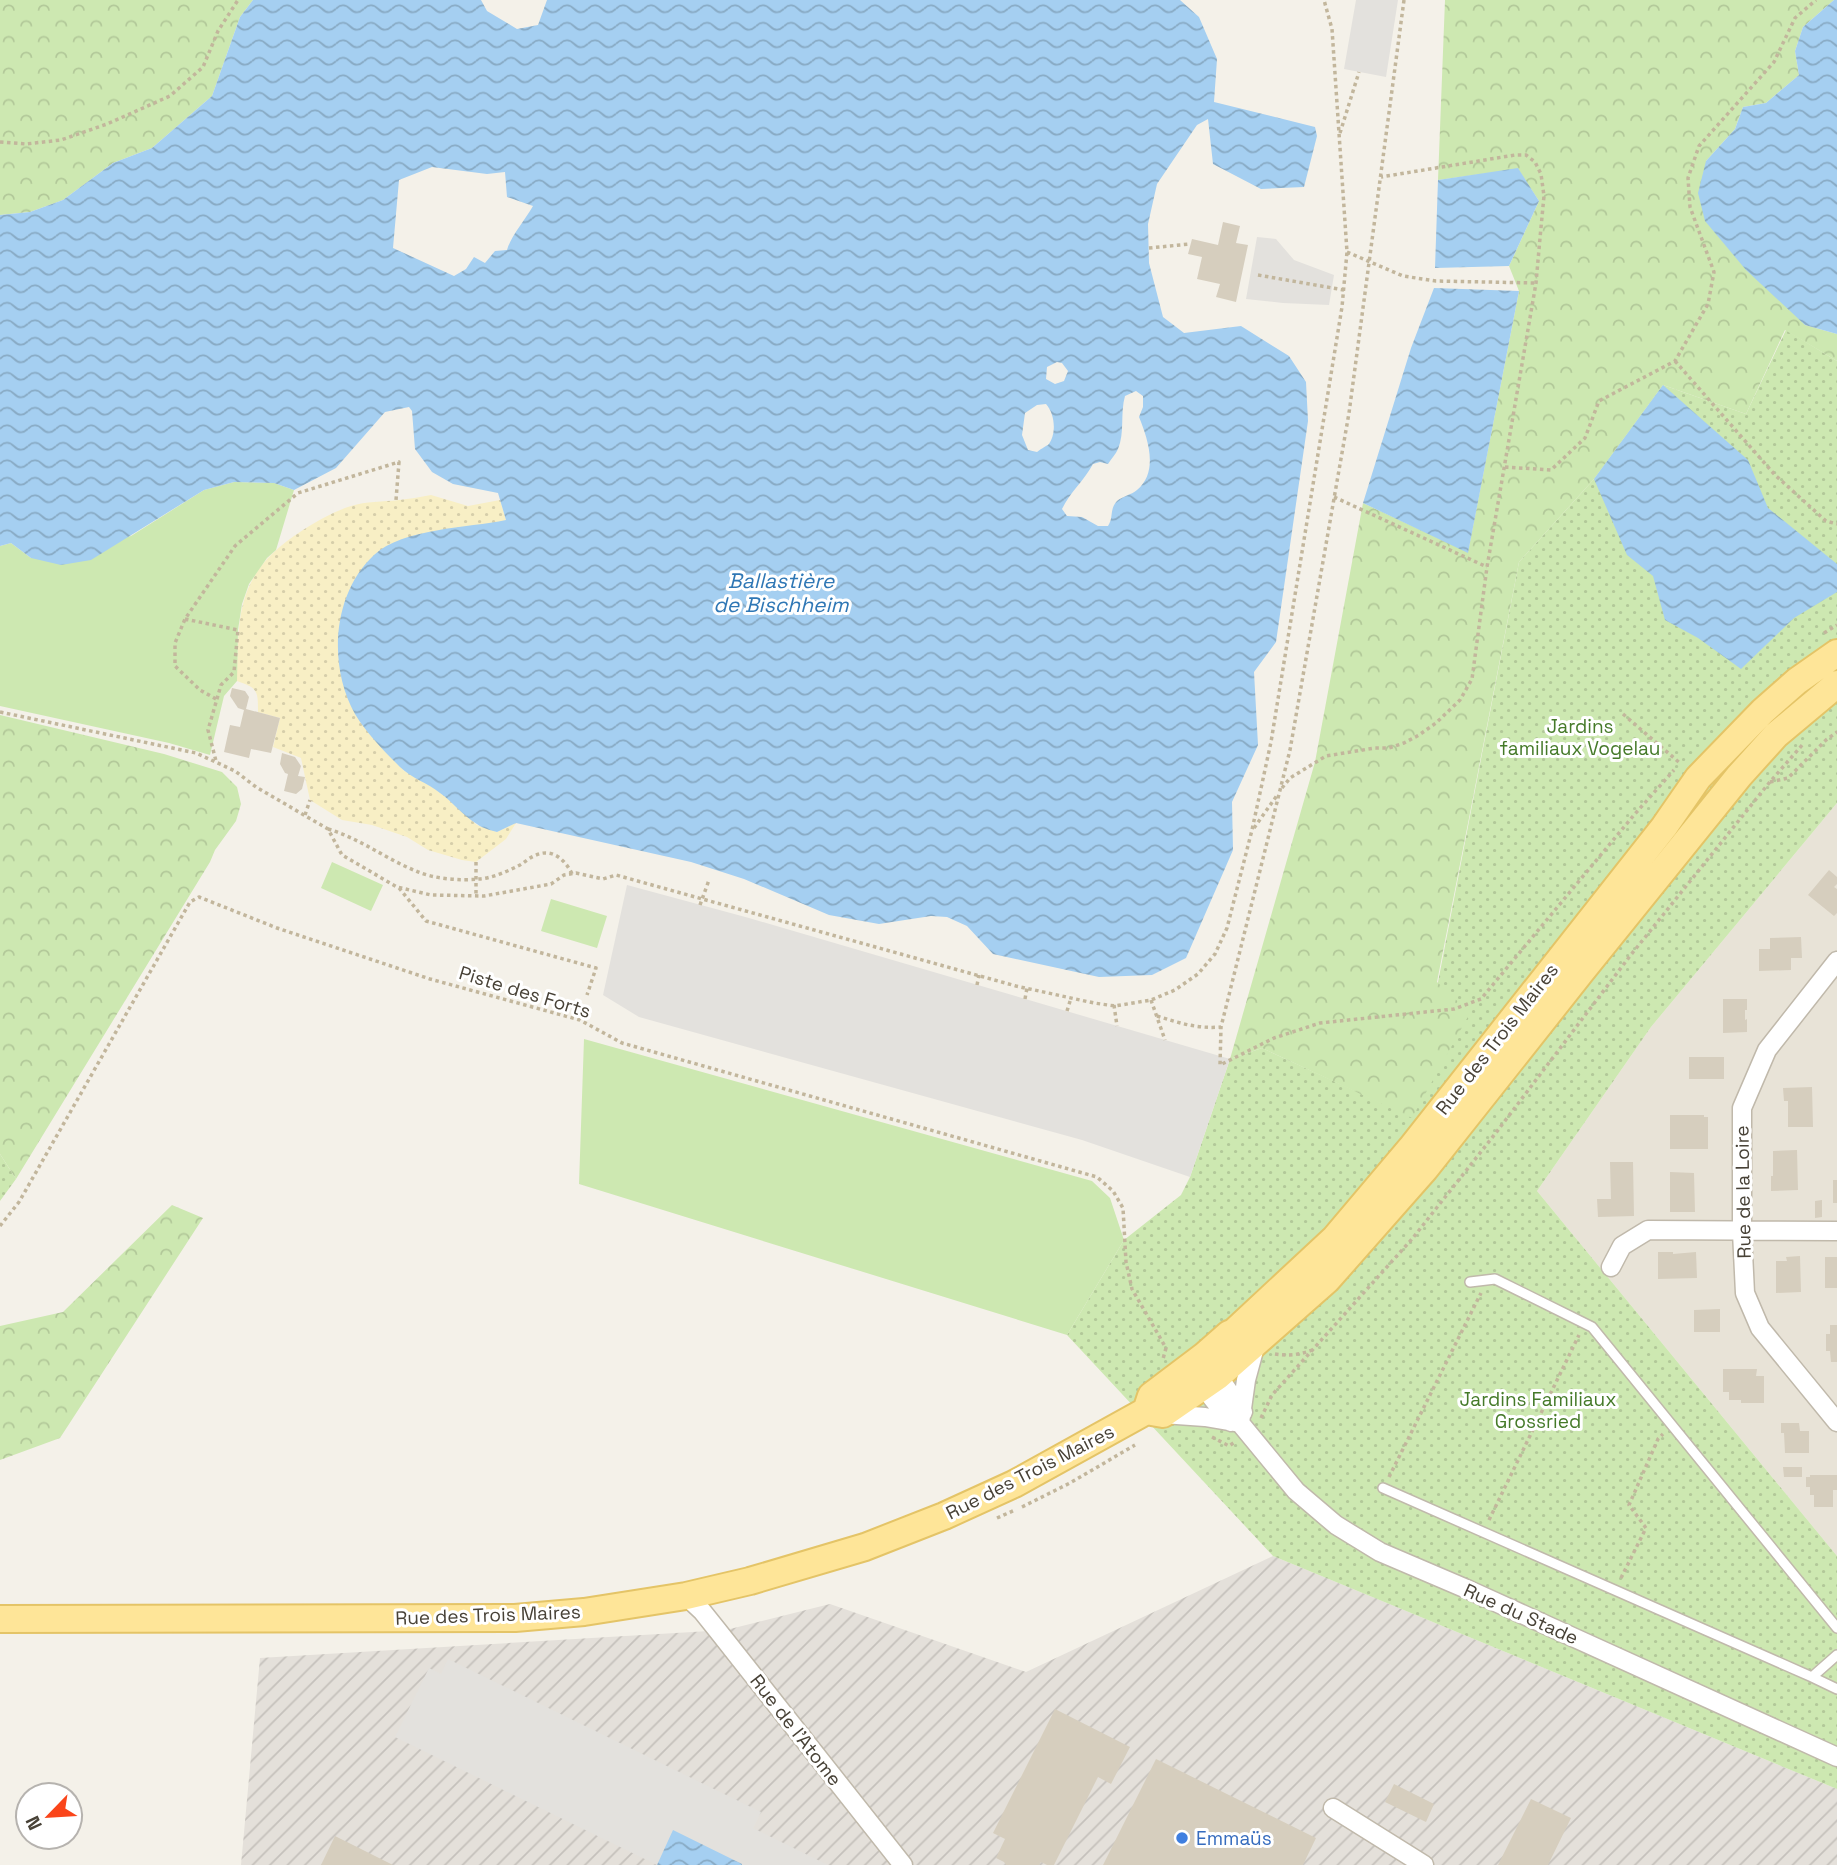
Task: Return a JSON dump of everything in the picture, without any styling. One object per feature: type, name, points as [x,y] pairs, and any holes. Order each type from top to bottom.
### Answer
[{"type":"main road","name":"Rue des Trois Maires","points":[[1203,1372],[1229,1334],[1335,1238],[1411,1148],[1664,827],[1701,775],[1789,688],[1837,653]]},
{"type":"main road","name":"Rue des Trois Maires","points":[[0,1619],[515,1618],[584,1612],[686,1596],[750,1581],[865,1547],[944,1516],[1014,1484],[1154,1413],[1151,1396],[1262,1349],[1327,1280],[1424,1169],[1739,776],[1776,735],[1837,684]]},
{"type":"street","name":"Rue de la Loire","points":[[1837,961],[1766,1050],[1742,1108],[1745,1293],[1760,1328],[1837,1422]]},
{"type":"street","points":[[1611,1266],[1622,1246],[1648,1230],[1837,1231]]},
{"type":"street","points":[[1154,1413],[1238,1419],[1246,1380],[1262,1349]]},
{"type":"street","name":"Rue du Stade","points":[[1203,1372],[1296,1491],[1336,1525],[1380,1552],[1837,1757]]},
{"type":"street","name":"Rue de l'Atome","points":[[686,1596],[702,1611],[903,1865]]},
{"type":"street","points":[[1333,1808],[1424,1865]]},
{"type":"lane","points":[[1470,1282],[1495,1279],[1592,1327],[1837,1628]]},
{"type":"lane","points":[[1383,1488],[1837,1689]]},
{"type":"lane","points":[[1812,1677],[1837,1655]]},
{"type":"path","points":[[0,142],[26,144],[61,140],[107,124],[170,96],[203,67],[218,31],[238,0]]},
{"type":"path","points":[[328,829],[342,855],[397,887],[431,895],[476,896],[551,884],[564,875],[576,873],[603,879],[616,875],[1027,988],[1114,1005],[1151,1000],[1175,990],[1198,974],[1215,954],[1227,928],[1271,741],[1344,290],[1347,252],[1340,136],[1332,29],[1324,0]]},
{"type":"path","points":[[1404,0],[1349,413],[1290,750],[1221,1027],[1220,1065],[1274,1038],[1320,1023],[1454,1009],[1481,999],[1634,815],[1682,765],[1623,714]]},
{"type":"path","points":[[1505,467],[1552,470],[1585,438],[1599,401],[1675,361],[1708,304],[1714,272],[1690,207],[1688,177],[1699,146],[1773,62],[1795,18],[1816,0]]},
{"type":"path","points":[[1340,136],[1359,72]]},
{"type":"path","points":[[1252,830],[1290,778],[1325,757],[1389,748],[1404,743],[1436,723],[1460,700],[1472,679],[1536,283],[1544,196],[1541,174],[1535,163],[1526,155],[1516,155],[1381,177]]},
{"type":"path","points":[[1149,248],[1190,244]]},
{"type":"path","points":[[1347,252],[1403,276],[1436,281],[1536,283]]},
{"type":"path","points":[[1258,275],[1344,290]]},
{"type":"path","points":[[1675,361],[1774,475],[1826,521],[1837,524]]},
{"type":"path","points":[[216,699],[200,690],[175,666],[175,643],[186,619],[235,546],[298,493],[399,462],[396,500]]},
{"type":"path","points":[[1334,496],[1488,567]]},
{"type":"path","points":[[186,619],[238,630],[234,672],[220,685],[208,730],[216,762]]},
{"type":"path","points":[[0,712],[196,753],[235,771],[256,787],[328,829],[344,834],[418,873],[436,877],[477,879],[502,873],[544,853],[566,861],[572,874]]},
{"type":"path","points":[[1760,785],[1788,778],[1837,732]]},
{"type":"path","points":[[1260,1423],[1272,1395],[1412,1239],[1630,956],[1808,738]]},
{"type":"path","points":[[305,814],[310,800]]},
{"type":"path","points":[[476,862],[476,896]]},
{"type":"path","points":[[700,905],[709,880]]},
{"type":"path","points":[[397,887],[426,921],[596,968],[587,995]]},
{"type":"path","points":[[654,892],[656,887]]},
{"type":"path","name":"Piste des Forts","points":[[0,1226],[19,1202],[190,902],[199,897],[277,928],[430,979],[580,1020],[622,1043],[1097,1177],[1113,1191],[1123,1208],[1126,1262],[1132,1289],[1166,1348],[1162,1364]]},
{"type":"path","points":[[749,918],[750,912]]},
{"type":"path","points":[[796,932],[798,926]]},
{"type":"path","points":[[840,945],[843,938]]},
{"type":"path","points":[[885,958],[887,950]]},
{"type":"path","points":[[930,971],[933,963]]},
{"type":"path","points":[[977,985],[979,975]]},
{"type":"path","points":[[1025,999],[1027,988]]},
{"type":"path","points":[[1067,1011],[1071,998]]},
{"type":"path","points":[[1151,1000],[1166,1040]]},
{"type":"path","points":[[1114,1005],[1118,1026]]},
{"type":"path","points":[[1157,1016],[1188,1026],[1221,1027]]},
{"type":"path","points":[[1383,1488],[1487,1280]]},
{"type":"path","points":[[1484,1532],[1585,1323]]},
{"type":"path","points":[[1262,1349],[1287,1355],[1314,1349]]},
{"type":"path","points":[[1615,1590],[1647,1528],[1629,1505],[1658,1439],[1672,1425]]},
{"type":"shaded area","points":[[1356,0],[1398,0],[1386,77],[1344,69]]},
{"type":"shaded area","points":[[1257,237],[1276,239],[1294,260],[1334,275],[1329,305],[1246,299]]},
{"type":"shaded area","points":[[1837,803],[1837,1556],[1537,1191],[1651,1027]]},
{"type":"shaded area","points":[[627,885],[749,918],[1230,1059],[1190,1177],[1082,1140],[639,1017],[603,995]]},
{"type":"shaded area","points":[[1273,1556],[1837,1789],[1837,1865],[241,1865],[260,1658],[726,1630],[830,1604],[1026,1672]]},
{"type":"shaded area","points":[[448,1659],[761,1812],[753,1828],[828,1865],[657,1865],[395,1737],[429,1668],[441,1674]]},
{"type":"green space","points":[[0,0],[253,0],[240,17],[212,96],[152,148],[113,163],[63,200],[30,212],[0,215]]},
{"type":"green space","points":[[1445,0],[1834,0],[1803,27],[1795,51],[1799,75],[1766,103],[1743,107],[1735,129],[1706,161],[1805,325],[1837,334],[1837,361],[1785,330],[1746,414],[1663,385],[1594,479],[1519,562],[1437,982],[1470,1013],[1412,1118],[1262,1048],[1230,1059],[1315,762],[1363,503],[1468,552],[1519,291],[1509,266],[1539,201],[1518,169],[1438,180]]},
{"type":"green space","points":[[1786,330],[1837,361],[1837,803],[1651,1027],[1537,1191],[1837,1556],[1837,1789],[1273,1556],[1067,1335],[1124,1240],[1181,1195],[1190,1177],[1230,1059],[1262,1048],[1412,1117],[1519,562],[1594,479],[1663,385],[1746,414]]},
{"type":"green space","points":[[234,482],[274,483],[294,490],[276,550],[249,584],[242,604],[238,630],[237,681],[224,696],[210,755],[169,743],[0,706],[0,546],[11,543],[31,558],[131,536],[204,490]]},
{"type":"green space","points":[[0,715],[164,754],[222,772],[237,787],[241,804],[236,821],[215,850],[16,1179],[0,1154]]},
{"type":"green space","points":[[332,862],[383,885],[371,911],[321,888]]},
{"type":"green space","points":[[551,899],[607,916],[597,948],[541,931]]},
{"type":"green space","points":[[584,1039],[1092,1181],[1110,1198],[1124,1240],[1067,1335],[579,1184]]},
{"type":"green space","points":[[0,1154],[16,1179],[0,1201]]},
{"type":"green space","points":[[172,1205],[203,1218],[60,1438],[0,1460],[0,1326],[63,1312]]},
{"type":"sand","points":[[431,495],[468,506],[500,500],[506,520],[403,770],[439,791],[477,825],[497,832],[516,823],[506,839],[476,862],[428,850],[407,837],[372,825],[342,820],[310,800],[301,758],[273,747],[280,718],[258,712],[258,699],[253,688],[237,681],[241,613],[246,594],[265,561],[303,530],[351,506]]},
{"type":"water","name":"Ballastière de Bischheim","points":[[253,0],[481,0],[487,11],[517,29],[538,25],[547,0],[1180,0],[1199,17],[1217,59],[1214,102],[1315,127],[1317,136],[1304,187],[1261,189],[1213,164],[1208,119],[1197,125],[1157,184],[1148,224],[1149,263],[1163,317],[1184,333],[1241,326],[1289,356],[1306,382],[1308,421],[1276,642],[1254,672],[1258,745],[1232,802],[1233,850],[1186,958],[1152,975],[1099,977],[993,954],[967,926],[947,917],[931,916],[879,924],[829,915],[744,879],[691,862],[516,823],[497,832],[472,821],[435,789],[404,771],[376,742],[355,714],[346,695],[341,674],[338,653],[342,610],[360,571],[374,555],[386,546],[418,534],[506,520],[498,493],[453,484],[432,472],[415,449],[412,411],[409,407],[385,412],[336,468],[294,490],[274,483],[234,482],[204,490],[91,560],[61,565],[31,558],[11,543],[0,546],[0,215],[30,212],[63,200],[113,163],[152,148],[212,96],[240,17]],"holes":[[[432,167],[487,174],[505,172],[507,197],[533,206],[507,250],[495,251],[485,263],[474,257],[466,269],[454,276],[393,248],[399,180]],[[1057,362],[1062,363],[1068,371],[1064,381],[1055,384],[1046,379],[1047,367]],[[1136,391],[1143,396],[1139,417],[1150,455],[1144,483],[1135,492],[1117,501],[1108,526],[1098,526],[1082,517],[1067,516],[1062,509],[1093,464],[1108,464],[1117,451],[1125,396]],[[1046,404],[1054,424],[1048,445],[1037,452],[1028,450],[1022,435],[1025,413],[1037,405]]]},
{"type":"water","points":[[1837,0],[1837,334],[1805,325],[1746,270],[1705,221],[1698,193],[1706,161],[1735,129],[1743,107],[1766,103],[1799,75],[1795,51],[1803,27]]},
{"type":"water","points":[[1518,168],[1539,201],[1509,266],[1435,268],[1438,180]]},
{"type":"water","points":[[1434,288],[1519,291],[1468,553],[1363,503],[1411,348]]},
{"type":"water","points":[[1663,385],[1748,460],[1768,508],[1837,564],[1837,592],[1794,618],[1741,669],[1698,638],[1665,620],[1653,576],[1627,555],[1594,479]]},
{"type":"water","points":[[673,1830],[742,1864],[742,1865],[657,1865]]},
{"type":"building","points":[[1223,222],[1240,226],[1236,243],[1248,245],[1236,302],[1216,297],[1220,284],[1197,279],[1202,257],[1188,254],[1192,239],[1218,245]]},
{"type":"building","points":[[232,688],[245,691],[249,697],[246,709],[280,718],[271,753],[251,749],[249,758],[224,752],[230,725],[240,727],[244,710],[238,708],[230,696]]},
{"type":"building","points":[[282,753],[295,757],[301,766],[298,776],[305,777],[302,789],[296,794],[284,791],[288,774],[280,764]]},
{"type":"building","points":[[1829,870],[1837,877],[1834,887],[1837,889],[1837,913],[1834,916],[1808,895]]},
{"type":"building","points":[[1801,937],[1802,958],[1791,958],[1791,970],[1759,971],[1759,949],[1770,949],[1770,938]]},
{"type":"building","points":[[1723,999],[1747,999],[1747,1032],[1723,1033]]},
{"type":"building","points":[[1689,1057],[1724,1057],[1724,1079],[1689,1079]]},
{"type":"building","points":[[1812,1087],[1813,1127],[1788,1127],[1788,1101],[1784,1101],[1783,1088]]},
{"type":"building","points":[[1670,1115],[1708,1117],[1708,1149],[1670,1149]]},
{"type":"building","points":[[1797,1150],[1798,1190],[1771,1191],[1773,1151]]},
{"type":"building","points":[[1610,1162],[1633,1162],[1634,1216],[1598,1217],[1597,1199],[1611,1199]]},
{"type":"building","points":[[1670,1172],[1694,1173],[1695,1212],[1670,1212]]},
{"type":"building","points":[[1833,1180],[1837,1180],[1837,1203],[1833,1203]]},
{"type":"building","points":[[1822,1200],[1822,1217],[1815,1218],[1815,1201]]},
{"type":"building","points":[[1658,1252],[1696,1252],[1697,1278],[1658,1279]]},
{"type":"building","points":[[1800,1256],[1801,1292],[1776,1293],[1776,1261],[1787,1261],[1786,1257]]},
{"type":"building","points":[[1825,1257],[1837,1257],[1837,1288],[1825,1288]]},
{"type":"building","points":[[1720,1309],[1720,1332],[1694,1332],[1694,1310]]},
{"type":"building","points":[[1830,1325],[1837,1325],[1837,1362],[1831,1362],[1830,1351],[1826,1351],[1826,1334],[1830,1334]]},
{"type":"building","points":[[1723,1369],[1757,1369],[1756,1376],[1764,1376],[1764,1403],[1729,1400],[1729,1392],[1723,1392]]},
{"type":"building","points":[[1781,1423],[1799,1423],[1800,1431],[1809,1431],[1809,1453],[1785,1453]]},
{"type":"building","points":[[1783,1467],[1802,1467],[1802,1477],[1784,1477]]},
{"type":"building","points":[[1837,1475],[1837,1490],[1833,1490],[1833,1507],[1814,1507],[1814,1495],[1810,1495],[1810,1487],[1806,1487],[1806,1477]]},
{"type":"building","points":[[1055,1709],[1130,1747],[1111,1784],[1098,1777],[1054,1865],[1041,1862],[1039,1865],[1006,1865],[996,1858],[1005,1839],[993,1833]]},
{"type":"building","name":"Emmaüs","points":[[1156,1759],[1316,1838],[1303,1865],[1103,1865]]},
{"type":"building","points":[[1394,1784],[1434,1804],[1426,1822],[1385,1802]]},
{"type":"building","points":[[1531,1799],[1571,1818],[1548,1865],[1498,1865]]},
{"type":"building","points":[[335,1836],[393,1865],[321,1865]]},
{"type":"place","name":"Emmaüs","points":[[1182,1838]]},
{"type":"park label","name":"Jardins familiaux Vogelau","points":[[1580,737]]},
{"type":"park label","name":"Jardins Familiaux Grossried","points":[[1538,1410]]}]
